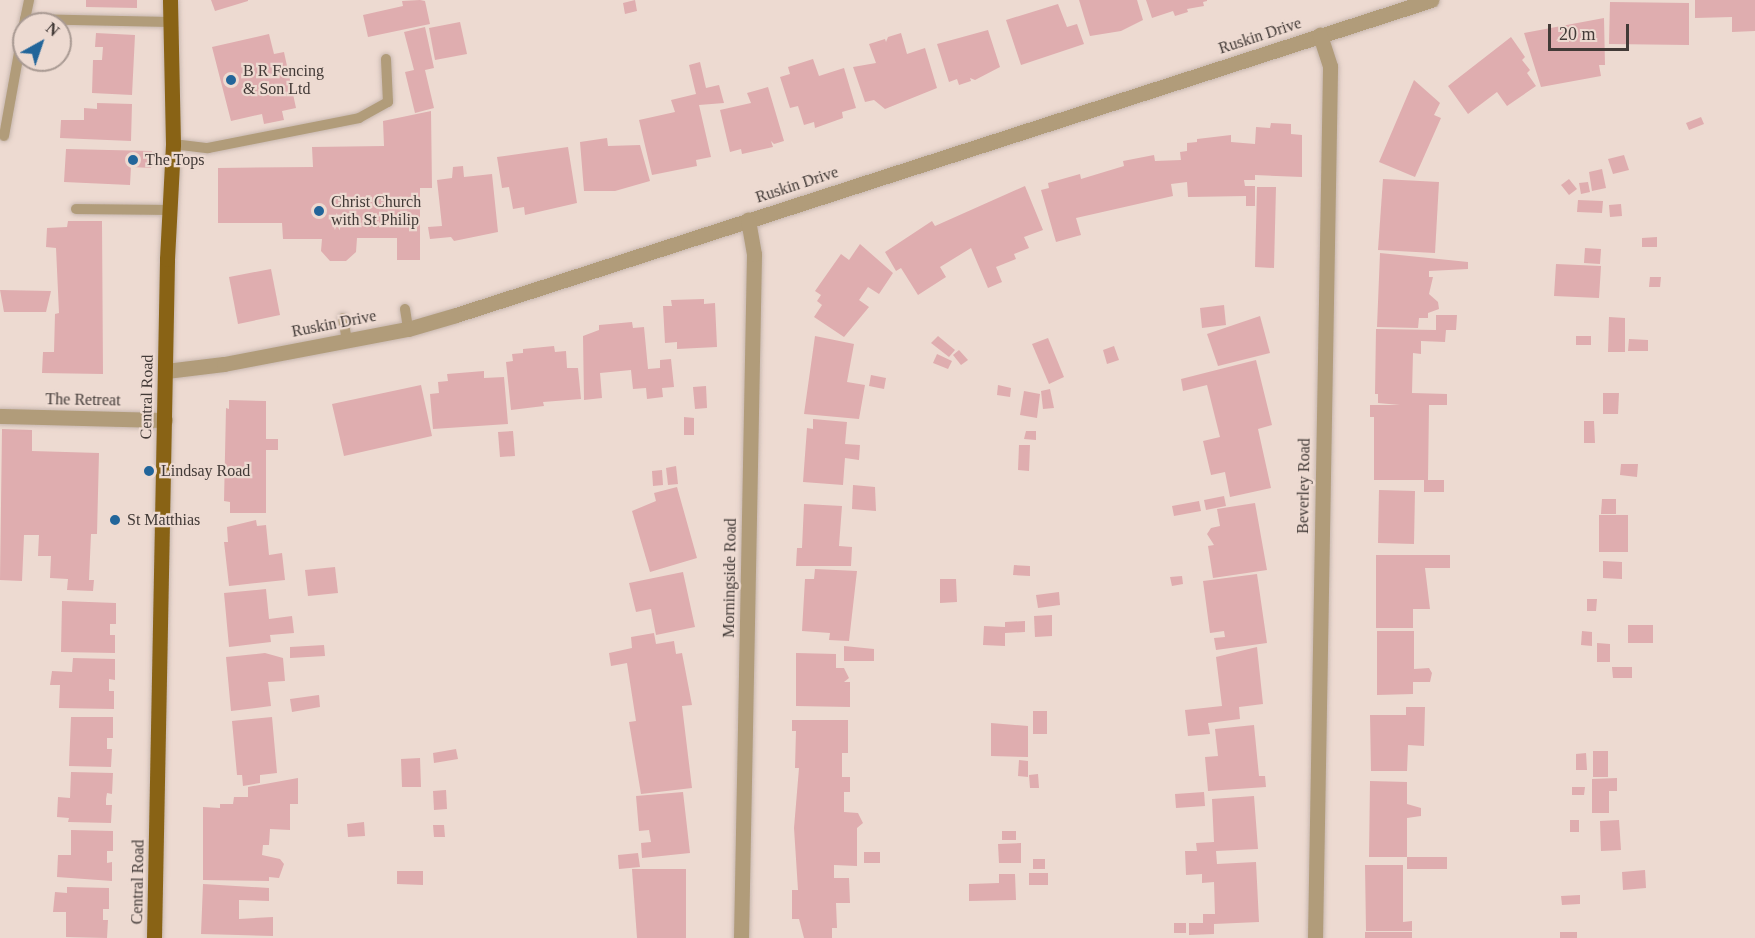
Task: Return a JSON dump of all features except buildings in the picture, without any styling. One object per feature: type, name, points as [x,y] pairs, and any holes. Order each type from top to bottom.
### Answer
[{"type":"main road","name":"Central Road","points":[[154,938],[169,210],[173,144],[170,0]]},
{"type":"street","name":"Ruskin Drive","points":[[166,371],[224,364],[408,329],[1431,0]]},
{"type":"street","name":"Beverley Road","points":[[1315,938],[1330,66],[1320,35]]},
{"type":"street","name":"Morningside Road","points":[[741,938],[754,254],[748,220]]},
{"type":"street","name":"The Retreat","points":[[0,416],[165,420]]},
{"type":"lane","points":[[72,22],[170,21]]},
{"type":"lane","points":[[173,144],[208,148],[359,118],[388,102],[386,59]]},
{"type":"lane","points":[[4,136],[15,72]]},
{"type":"lane","points":[[76,209],[169,210]]},
{"type":"lane","points":[[405,309],[408,329]]},
{"type":"lane","points":[[343,318],[347,340]]},
{"type":"place","name":"B R Fencing & Son Ltd","points":[[231,80]]},
{"type":"place","name":"The Tops","points":[[133,160]]},
{"type":"place","name":"Christ Church with St Philip","points":[[319,211]]},
{"type":"place","name":"Lindsay Road","points":[[149,471]]},
{"type":"place","name":"St Matthias","points":[[115,520]]}]
